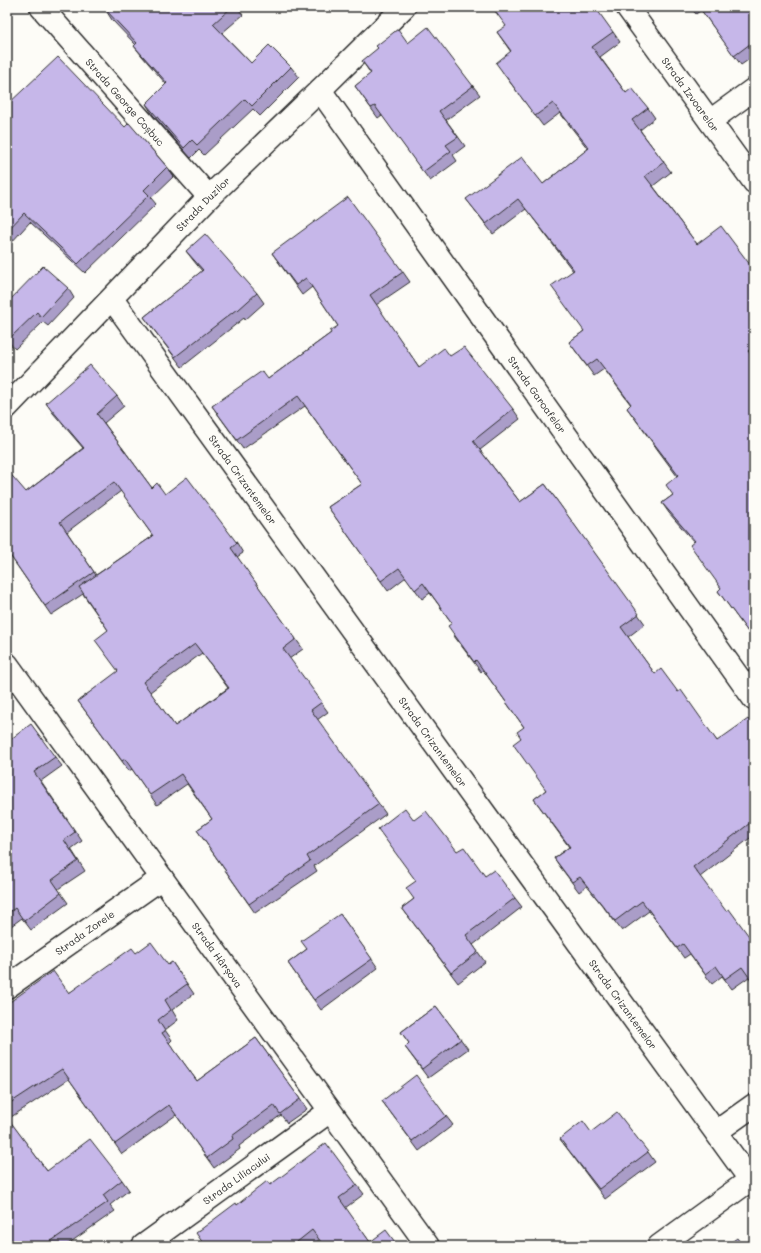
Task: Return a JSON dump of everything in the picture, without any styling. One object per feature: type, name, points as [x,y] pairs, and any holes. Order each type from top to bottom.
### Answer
[{"type":"street","name":"Strada George Coșbuc","points":[[41,7],[209,197]]},
{"type":"street","name":"Strada Duzilor","points":[[7,407],[209,197],[404,7]]},
{"type":"street","name":"Strada Izvoarelor","points":[[627,7],[754,182]]},
{"type":"street","points":[[710,121],[754,89]]},
{"type":"street","name":"Strada Garoafelor","points":[[320,90],[754,699]]},
{"type":"street","name":"Strada Crizantemelor","points":[[112,299],[752,1183]]},
{"type":"street","name":"Strada Hârșova","points":[[7,664],[428,1246]]},
{"type":"street","name":"Strada Zorele","points":[[7,987],[162,878]]},
{"type":"street","points":[[716,1132],[754,1105]]},
{"type":"street","name":"Strada Liliacului","points":[[143,1246],[330,1111]]},
{"type":"street","points":[[659,1246],[752,1183]]},
{"type":"building","points":[[107,7],[232,7],[213,24],[251,63],[269,45],[291,67],[252,106],[245,99],[197,145],[192,140],[184,148],[146,104],[167,83],[134,46],[137,43],[105,9]]},
{"type":"building","points":[[492,7],[595,7],[613,32],[592,47],[626,93],[632,88],[648,108],[632,120],[664,162],[645,176],[697,244],[721,226],[754,270],[754,346],[748,351],[754,358],[754,640],[718,591],[721,588],[690,545],[695,541],[662,503],[673,495],[666,485],[678,475],[627,408],[631,404],[597,359],[587,366],[569,342],[584,331],[551,286],[574,270],[518,199],[486,224],[466,199],[522,157],[543,184],[589,148],[553,103],[535,116],[496,63],[511,51],[497,32],[506,26]]},
{"type":"building","points":[[699,7],[754,7],[754,41],[734,56]]},
{"type":"building","points":[[428,27],[473,86],[439,111],[458,137],[446,145],[451,151],[423,172],[375,106],[371,108],[355,86],[371,73],[362,61],[378,48],[376,46],[398,29],[408,43]]},
{"type":"building","points":[[58,57],[125,127],[129,123],[167,167],[144,190],[149,195],[78,264],[24,213],[7,231],[7,105]]},
{"type":"building","points":[[348,197],[403,272],[370,295],[419,367],[444,348],[450,356],[464,347],[513,409],[473,441],[520,502],[545,484],[639,614],[621,627],[655,674],[661,669],[678,692],[681,690],[717,741],[748,719],[754,727],[754,820],[693,867],[726,911],[729,909],[754,943],[754,984],[742,967],[725,979],[716,966],[705,974],[683,944],[677,948],[642,901],[615,921],[580,877],[572,882],[554,858],[570,847],[534,799],[546,790],[513,744],[521,738],[517,732],[524,727],[476,660],[474,662],[448,626],[452,623],[423,583],[415,590],[399,568],[381,581],[328,507],[362,484],[298,396],[237,440],[212,406],[262,371],[268,379],[331,333],[330,331],[338,326],[306,278],[296,285],[272,253]]},
{"type":"building","points":[[205,234],[257,293],[238,310],[237,309],[175,357],[144,317],[203,270],[186,251]]},
{"type":"building","points":[[43,266],[68,288],[41,317],[37,312],[9,339],[7,338],[7,303]]},
{"type":"building","points":[[90,365],[117,396],[97,414],[152,488],[157,483],[165,494],[187,477],[237,543],[231,548],[296,639],[283,649],[322,702],[311,710],[379,804],[307,856],[310,861],[249,904],[197,830],[212,819],[181,774],[150,795],[125,759],[122,761],[78,701],[118,671],[95,640],[108,630],[79,587],[153,536],[114,482],[60,522],[94,572],[45,606],[7,551],[7,470],[26,492],[84,448],[46,403]],"holes":[[[195,644],[229,688],[175,726],[143,682]]]},
{"type":"building","points":[[31,724],[55,757],[34,772],[75,832],[64,840],[78,861],[52,880],[61,893],[24,921],[15,908],[7,914],[7,742]]},
{"type":"building","points":[[405,808],[414,820],[426,811],[457,851],[464,847],[485,876],[494,870],[515,898],[466,935],[478,952],[451,973],[402,908],[414,899],[406,888],[416,881],[378,829]]},
{"type":"building","points":[[340,914],[372,959],[314,1000],[288,963],[307,949],[301,941]]},
{"type":"building","points":[[151,942],[168,965],[172,962],[187,984],[165,1000],[171,1010],[158,1020],[165,1031],[162,1033],[197,1081],[256,1038],[300,1099],[280,1114],[274,1105],[232,1136],[233,1139],[207,1158],[169,1105],[115,1144],[62,1069],[7,1105],[7,1004],[53,971],[69,993],[132,948],[136,953]]},
{"type":"building","points":[[436,1006],[461,1039],[422,1069],[405,1047],[409,1043],[401,1032]]},
{"type":"building","points":[[416,1075],[446,1116],[412,1141],[382,1101]]},
{"type":"building","points":[[617,1112],[648,1152],[599,1189],[560,1139],[583,1121],[591,1132]]},
{"type":"building","points":[[7,1117],[47,1171],[90,1139],[122,1180],[103,1195],[108,1202],[44,1246],[7,1246]]},
{"type":"building","points":[[326,1143],[357,1185],[339,1198],[370,1242],[386,1230],[398,1246],[324,1246],[312,1230],[292,1246],[205,1246],[196,1233],[236,1203],[237,1205],[267,1181],[270,1185]]},
{"type":"building","points":[[737,1238],[743,1246],[726,1246]]}]
